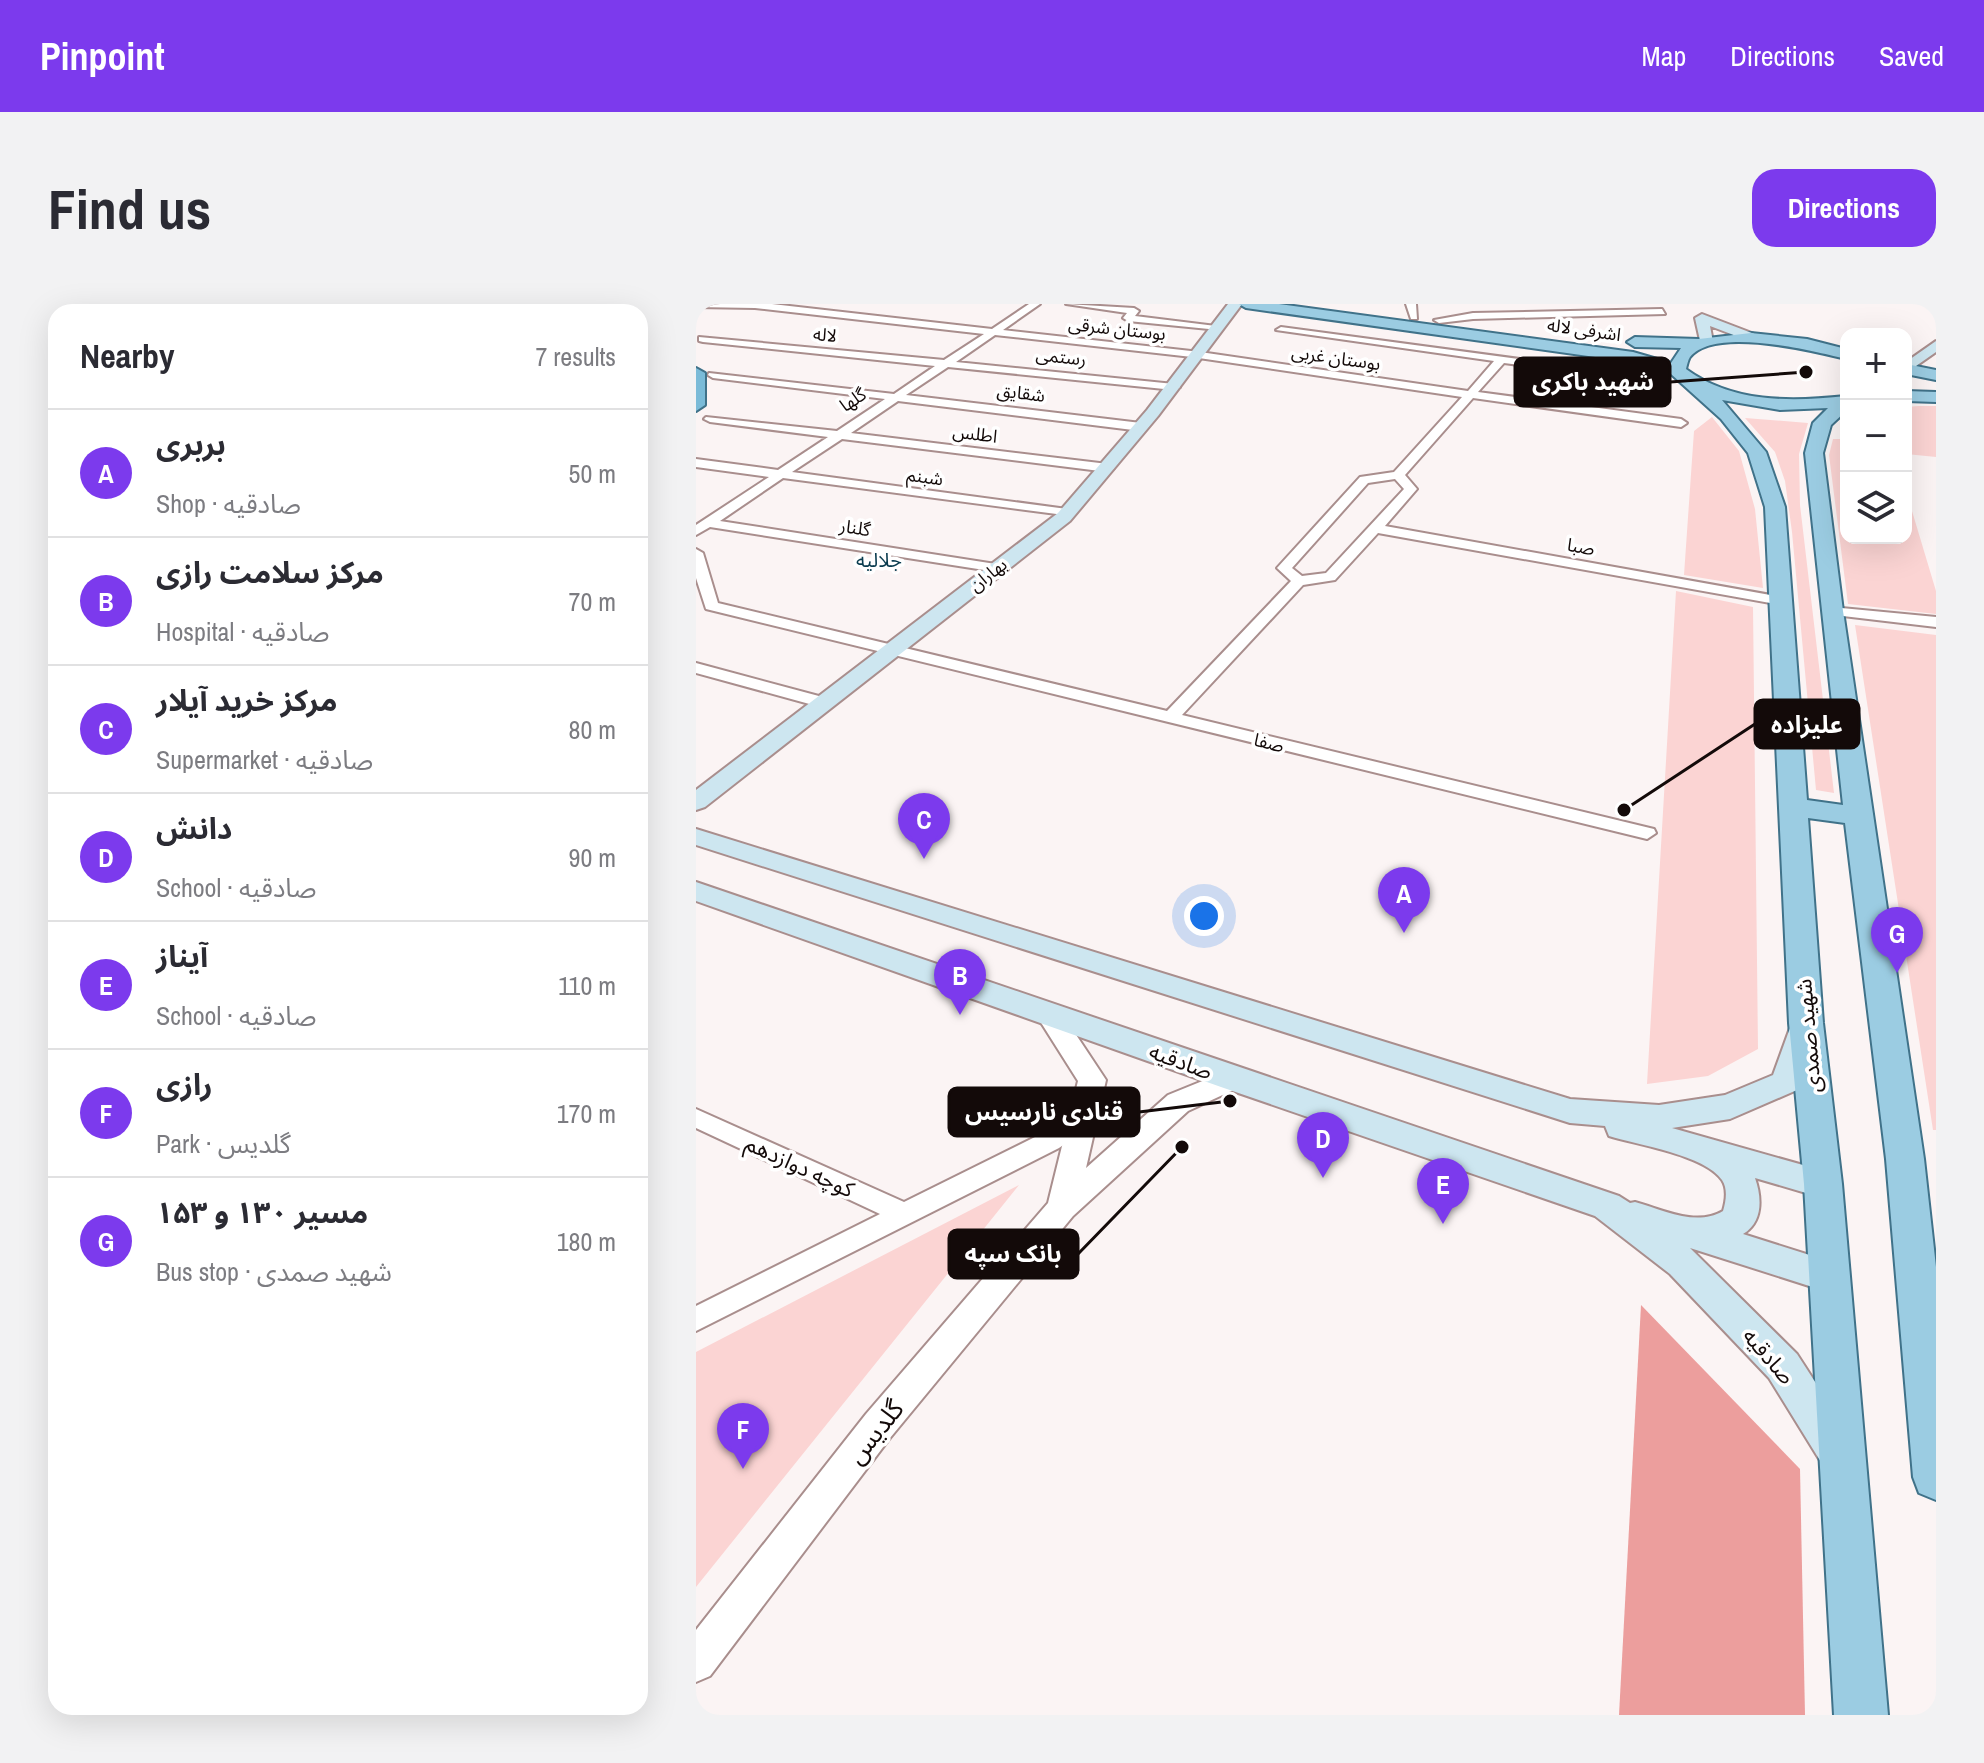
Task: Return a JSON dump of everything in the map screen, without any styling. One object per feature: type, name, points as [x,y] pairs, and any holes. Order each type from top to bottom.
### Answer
[{"type":"highway","points":[[696,405],[704,374]]},
{"type":"main road","name":"بهاران","points":[[696,802],[1067,513],[1174,387],[1235,304]]},
{"type":"main road","name":"اشرفی لاله","points":[[1246,304],[1633,357],[1686,376],[1718,393],[1784,405],[1840,402]]},
{"type":"main road","name":"اشرفی لاله","points":[[1309,304],[1413,310],[1439,320],[1657,344],[1752,338],[1814,345],[1840,352]]},
{"type":"main road","points":[[1686,376],[1678,360],[1683,352],[1702,343],[1701,311],[1752,338]]},
{"type":"main road","points":[[1912,364],[1936,345]]},
{"type":"main road","points":[[1912,370],[1936,375]]},
{"type":"main road","name":"شهید صمدی","points":[[1686,376],[1727,415],[1757,452],[1775,507],[1806,1023],[1823,1184],[1861,1715]]},
{"type":"main road","points":[[1912,396],[1936,397]]},
{"type":"main road","points":[[1840,407],[1822,423],[1814,453],[1831,611],[1905,1159],[1925,1283],[1936,1477]]},
{"type":"main road","points":[[1727,415],[1822,423]]},
{"type":"main road","points":[[1793,807],[1860,816]]},
{"type":"main road","points":[[696,837],[1709,1154],[1823,1184]]},
{"type":"main road","name":"صادقیه","points":[[696,891],[1232,1079],[1607,1206],[1683,1263],[1783,1366],[1844,1462]]},
{"type":"main road","points":[[1570,1111],[1659,1118],[1730,1107],[1786,1082],[1806,1023]]},
{"type":"main road","points":[[1680,1231],[1716,1233],[1739,1219],[1744,1196],[1736,1171],[1709,1154]]},
{"type":"main road","points":[[1607,1206],[1828,1276]]},
{"type":"street","name":"بوستان شرقی","points":[[696,304],[755,305],[1198,356]]},
{"type":"street","name":"گلها","points":[[702,527],[1035,304]]},
{"type":"street","points":[[1071,304],[1134,311],[1128,318],[1219,327]]},
{"type":"street","points":[[1439,320],[1532,313],[1662,312]]},
{"type":"street","points":[[1281,330],[1642,378]]},
{"type":"street","name":"لاله","points":[[703,339],[945,362]]},
{"type":"street","name":"بوستان غربی","points":[[1198,356],[1681,423]]},
{"type":"street","points":[[1299,581],[1284,568],[1364,480],[1398,475],[1500,361]]},
{"type":"street","name":"رستمی","points":[[945,362],[1174,387]]},
{"type":"street","name":"شقایق","points":[[704,374],[1141,427]]},
{"type":"street","name":"اطلس","points":[[710,419],[1108,468]]},
{"type":"street","name":"شبنم","points":[[696,463],[1067,513]]},
{"type":"street","points":[[1169,719],[1299,581],[1330,577],[1411,489],[1398,475]]},
{"type":"street","name":"گلنار","points":[[702,527],[997,568]]},
{"type":"street","name":"صبا","points":[[1374,528],[1782,601]]},
{"type":"street","points":[[696,553],[711,606],[890,651]]},
{"type":"street","points":[[1831,611],[1936,622]]},
{"type":"street","name":"صفا","points":[[890,651],[1647,833]]},
{"type":"street","points":[[696,668],[824,703]]},
{"type":"street","points":[[1048,1013],[1092,1080],[1062,1207]]},
{"type":"street","points":[[1062,1207],[1178,1103],[1232,1079]]},
{"type":"street","points":[[696,1319],[1050,1141],[1065,1131],[1086,1109]]},
{"type":"street","name":"کوچه دوازدهم","points":[[696,1118],[905,1214]]},
{"type":"street","name":"گلدیس","points":[[696,1662],[878,1426],[1062,1207]]},
{"type":"shaded area","points":[[1936,406],[1936,457],[1912,455],[1912,407]]},
{"type":"shaded area","points":[[1712,417],[1739,451],[1755,509],[1763,588],[1684,575],[1694,431]]},
{"type":"shaded area","points":[[1745,418],[1808,423],[1799,454],[1800,505],[1834,793],[1816,790],[1785,481],[1775,452]]},
{"type":"shaded area","points":[[1833,439],[1840,439],[1840,541],[1829,455]]},
{"type":"shaded area","points":[[1912,511],[1936,591],[1936,614],[1848,604],[1840,544],[1912,544]]},
{"type":"shaded area","points":[[1676,591],[1753,607],[1758,1049],[1708,1076],[1647,1084]]},
{"type":"shaded area","points":[[1855,625],[1936,635],[1936,1130],[1933,1130]]},
{"type":"shaded area","points":[[1019,1185],[696,1587],[696,1352]]},
{"type":"shaded area","points":[[1641,1305],[1800,1469],[1805,1715],[1619,1715]]},
{"type":"place","name":"شهید باکری","points":[[1806,372]]},
{"type":"place","name":"علیزاده","points":[[1624,810]]},
{"type":"place","name":"مرکز خرید آیلار","points":[[924,859]]},
{"type":"place","name":"بربری","points":[[1404,933]]},
{"type":"place","name":"مسیر ۱۳۰ و ۱۵۳","points":[[1897,973]]},
{"type":"place","name":"مرکز سلامت رازی","points":[[960,1015]]},
{"type":"place","name":"قنادی نارسیس","points":[[1230,1101]]},
{"type":"place","name":"بانک سپه","points":[[1182,1147]]},
{"type":"place","name":"دانش","points":[[1323,1178]]},
{"type":"place","name":"آیناز","points":[[1443,1224]]},
{"type":"place","name":"رازی","points":[[743,1469]]},
{"type":"district","name":"جلالیه","points":[[879,560]]}]
